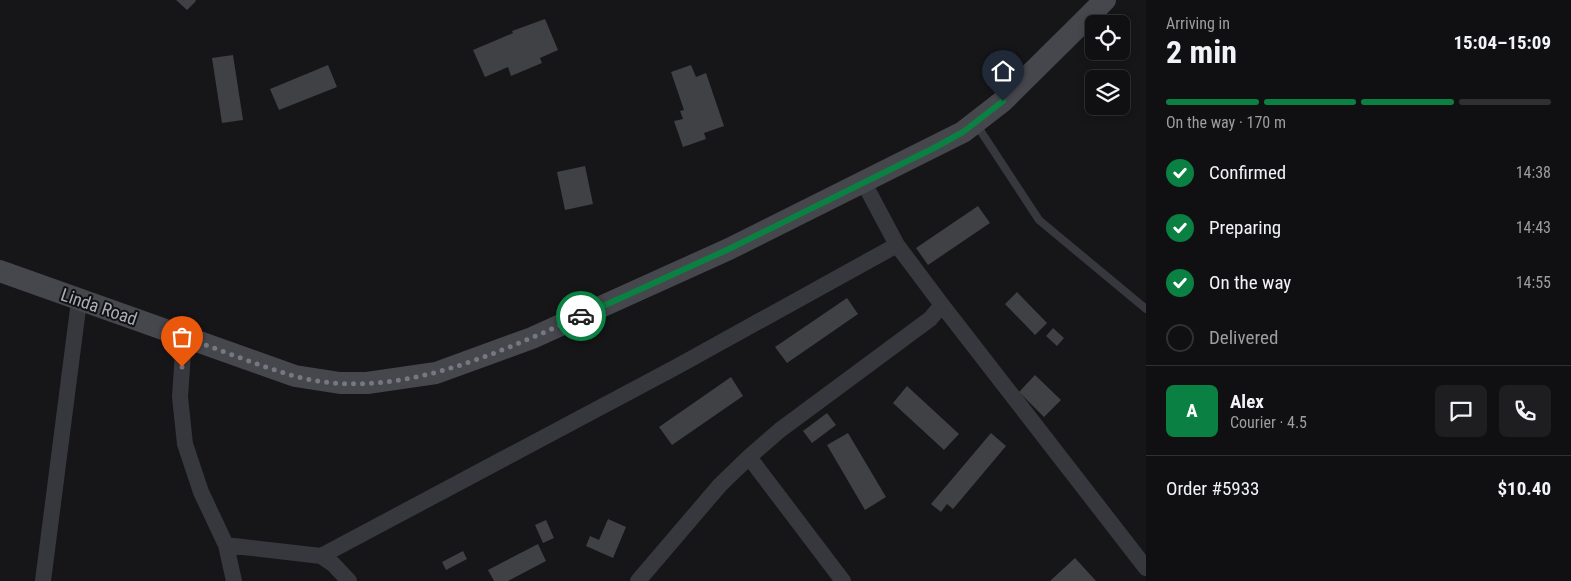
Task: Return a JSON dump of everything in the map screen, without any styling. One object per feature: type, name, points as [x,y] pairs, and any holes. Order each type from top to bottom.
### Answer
[{"type":"street","name":"Linda Road","points":[[0,271],[79,301],[295,376],[331,381],[368,383],[436,373],[532,338],[729,249],[948,140],[975,123],[1003,101],[1105,0]]},
{"type":"street","points":[[864,183],[897,245],[1146,568]]},
{"type":"street","points":[[321,556],[678,366],[897,245]]},
{"type":"street","points":[[43,581],[79,301]]},
{"type":"street","points":[[638,581],[720,485],[749,458],[780,430],[930,319],[942,305]]},
{"type":"street","points":[[184,337],[180,397],[185,444],[201,492],[226,545],[234,581]]},
{"type":"street","points":[[749,458],[843,581]]},
{"type":"street","points":[[226,545],[321,556],[333,564],[349,581]]},
{"type":"lane","points":[[975,123],[1039,220],[1146,309]]},
{"type":"building","points":[[176,0],[195,0],[196,1],[187,10]]},
{"type":"building","points":[[545,19],[558,50],[540,58],[542,63],[511,76],[508,67],[485,77],[473,50],[513,33],[512,31]]},
{"type":"building","points":[[233,55],[243,120],[222,123],[212,58]]},
{"type":"building","points":[[328,65],[337,87],[279,110],[270,89]]},
{"type":"building","points":[[691,65],[696,77],[706,73],[724,126],[704,133],[706,139],[683,147],[674,121],[683,119],[680,111],[684,110],[671,72]]},
{"type":"building","points":[[585,166],[593,204],[565,210],[557,172]]},
{"type":"building","points":[[978,206],[990,223],[928,265],[916,248]]},
{"type":"building","points":[[1017,292],[1047,323],[1035,335],[1005,304]]},
{"type":"building","points":[[847,298],[858,314],[787,363],[775,347]]},
{"type":"building","points":[[1053,328],[1064,338],[1057,346],[1046,336]]},
{"type":"building","points":[[1035,375],[1061,400],[1044,417],[1019,392]]},
{"type":"building","points":[[731,377],[743,396],[672,445],[659,427]]},
{"type":"building","points":[[907,386],[959,434],[944,450],[893,403]]},
{"type":"building","points":[[827,413],[836,425],[812,443],[803,431]]},
{"type":"building","points":[[848,433],[886,497],[865,510],[827,445]]},
{"type":"building","points":[[991,433],[1006,446],[953,509],[947,504],[941,512],[931,504]]},
{"type":"building","points":[[608,519],[626,527],[613,558],[586,546],[590,536],[599,540]]},
{"type":"building","points":[[546,520],[554,538],[543,543],[535,525]]},
{"type":"building","points":[[538,544],[546,561],[508,581],[494,581],[488,570]]},
{"type":"building","points":[[463,551],[467,559],[446,570],[442,562]]},
{"type":"building","points":[[1075,558],[1096,581],[1050,581]]},
{"type":"way so far","points":[[182,367],[184,337],[295,376],[340,383],[393,381],[436,373],[483,357],[581,316]]},
{"type":"route","points":[[581,316],[729,249],[934,148],[963,132],[1003,101]]}]
